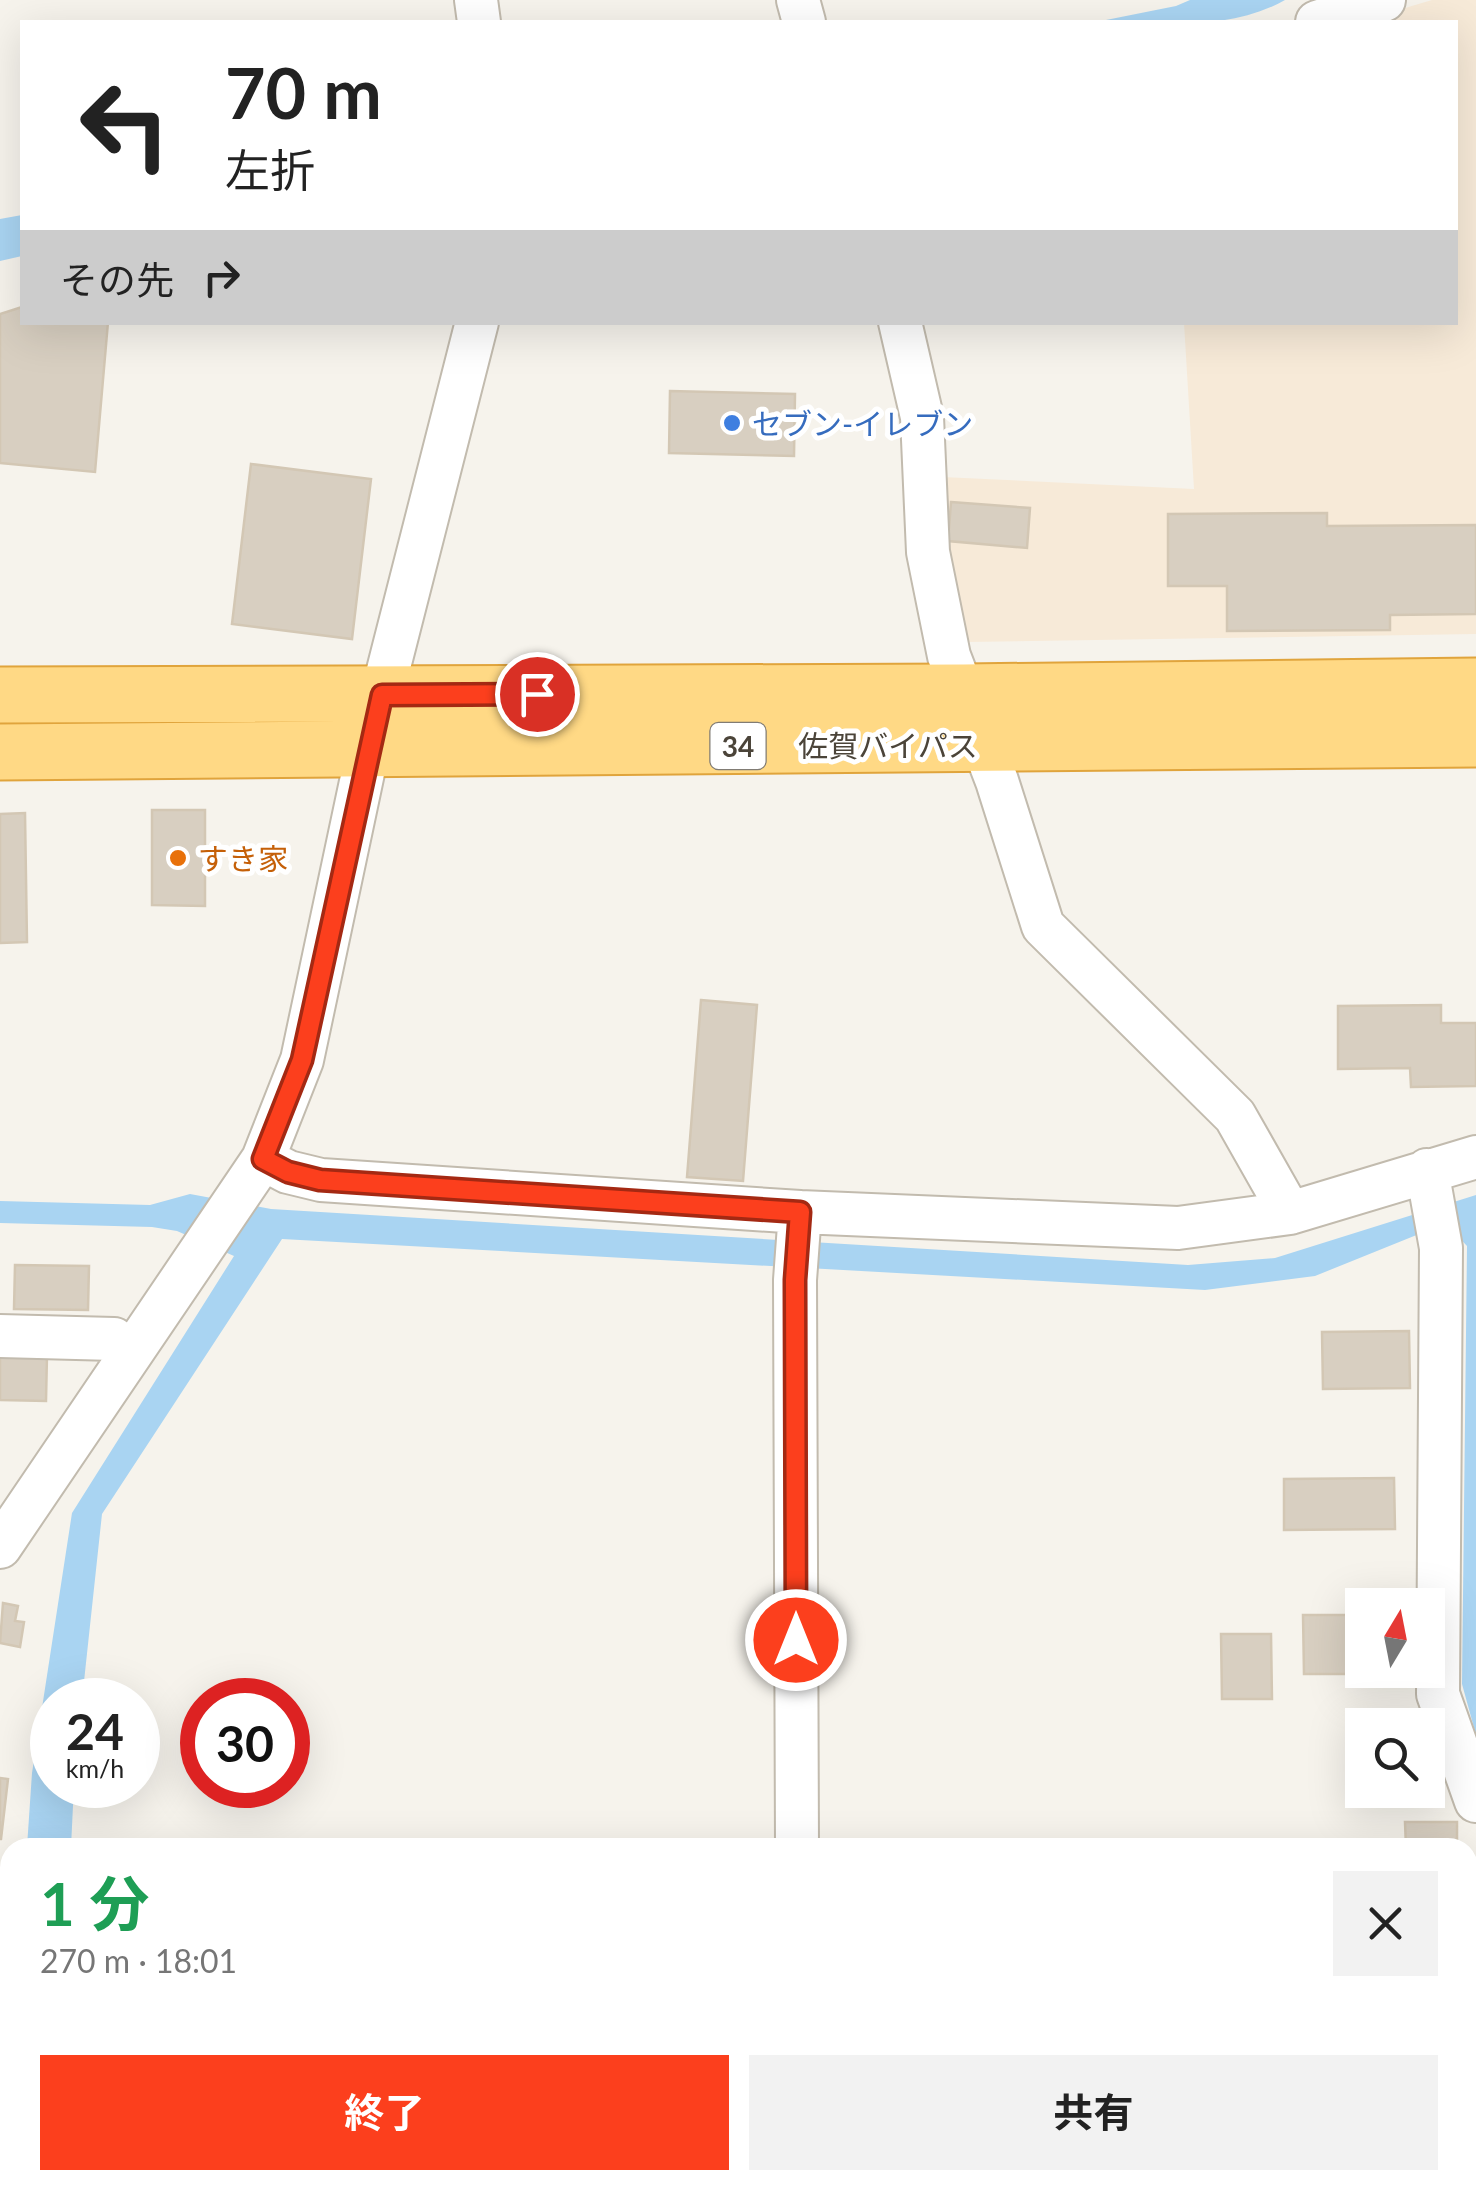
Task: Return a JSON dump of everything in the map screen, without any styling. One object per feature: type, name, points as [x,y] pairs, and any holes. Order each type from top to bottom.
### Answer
[{"type":"highway","name":"佐賀バイパス","points":[[0,695],[1476,686]]},
{"type":"highway","name":"佐賀バイパス","points":[[0,752],[1476,740]]},
{"type":"street","points":[[1322,20],[1384,0]]},
{"type":"street","points":[[0,1548],[251,1176],[302,1060],[368,749],[476,325]]},
{"type":"street","points":[[901,325],[922,417],[928,552],[948,656],[984,744],[1043,926],[1236,1116],[1290,1213]]},
{"type":"street","points":[[251,1176],[288,1172],[320,1180],[800,1223],[1178,1228],[1290,1213],[1430,1184],[1476,1157]]},
{"type":"street","points":[[1430,1184],[1441,1248],[1438,1694],[1476,1801]]},
{"type":"street","points":[[797,1838],[795,1280],[800,1223]]},
{"type":"street","points":[[0,1336],[114,1340],[132,1352]]},
{"type":"shaded area","points":[[1432,0],[1476,0],[1476,634],[966,642],[943,575],[942,477],[1194,489],[1184,325],[1458,325],[1458,20],[1365,20]]},
{"type":"water","points":[[1190,0],[1285,0],[1223,20],[1106,20]]},
{"type":"water","points":[[20,215],[20,256],[0,261],[0,219]]},
{"type":"water","points":[[190,1194],[271,1209],[1188,1265],[1275,1258],[1476,1195],[1476,1735],[1462,1684],[1467,1246],[1451,1229],[1424,1232],[1315,1276],[1205,1290],[282,1239],[102,1514],[84,1678],[47,1678],[72,1513],[234,1256],[177,1231],[152,1227],[0,1223],[0,1201],[150,1205]]},
{"type":"water","points":[[30,1803],[30,1808],[73,1808],[71,1838],[28,1838]]},
{"type":"building","points":[[20,308],[20,325],[108,325],[95,472],[0,463],[0,314]]},
{"type":"building","name":"セブン-イレブン","points":[[670,391],[795,394],[794,456],[669,453]]},
{"type":"building","points":[[251,464],[371,479],[352,639],[232,624]]},
{"type":"building","points":[[951,502],[1030,508],[1027,548],[948,541]]},
{"type":"building","points":[[1327,513],[1327,526],[1476,525],[1476,614],[1390,615],[1390,630],[1227,631],[1227,586],[1168,586],[1168,514]]},
{"type":"building","name":"すき家","points":[[152,810],[205,810],[205,906],[152,905]]},
{"type":"building","points":[[25,813],[27,942],[0,943],[0,814]]},
{"type":"building","points":[[701,1000],[757,1005],[743,1181],[687,1177]]},
{"type":"building","points":[[1441,1005],[1441,1023],[1476,1023],[1476,1086],[1411,1087],[1410,1068],[1338,1069],[1338,1006]]},
{"type":"building","points":[[15,1265],[89,1266],[88,1310],[14,1309]]},
{"type":"building","points":[[1409,1331],[1410,1388],[1323,1389],[1322,1332]]},
{"type":"building","points":[[0,1354],[47,1355],[46,1401],[0,1400]]},
{"type":"building","points":[[1394,1478],[1395,1529],[1284,1530],[1284,1479]]},
{"type":"building","points":[[3,1603],[18,1606],[15,1621],[24,1622],[20,1647],[0,1643]]},
{"type":"building","points":[[1303,1615],[1345,1615],[1345,1674],[1304,1674]]},
{"type":"building","points":[[1221,1634],[1271,1634],[1272,1699],[1222,1699]]},
{"type":"building","points":[[0,1778],[8,1779],[0,1838]]},
{"type":"building","points":[[1405,1822],[1457,1822],[1457,1838],[1406,1838]]},
{"type":"place","name":"セブン-イレブン","points":[[732,423]]},
{"type":"place","name":"すき家","points":[[178,858]]},
{"type":"route","points":[[537,694],[382,695],[302,1060],[263,1159],[288,1172],[320,1180],[800,1212],[795,1280],[796,1640]]}]
